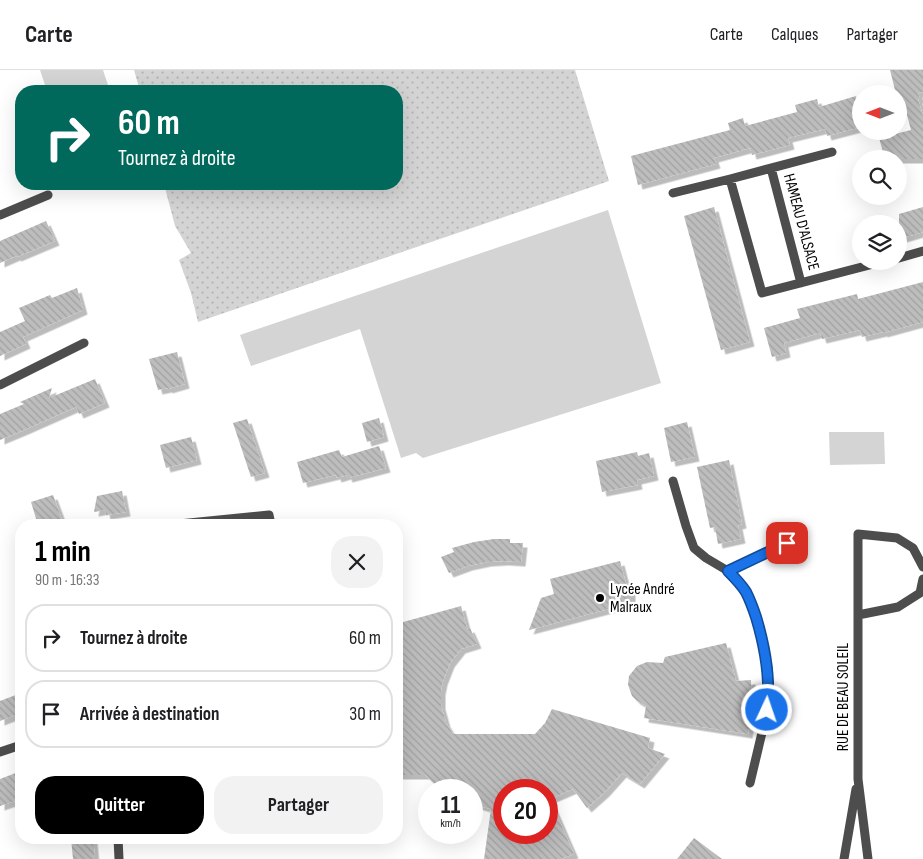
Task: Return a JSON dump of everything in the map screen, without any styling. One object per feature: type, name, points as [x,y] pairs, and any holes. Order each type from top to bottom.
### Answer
[{"type":"street","name":"HAMEAU D'ALSACE","points":[[673,193],[832,152]]},
{"type":"street","name":"HAMEAU D'ALSACE","points":[[771,168],[801,283]]},
{"type":"street","name":"HAMEAU D'ALSACE","points":[[730,179],[762,293],[852,270]]},
{"type":"street","points":[[0,215],[48,194]]},
{"type":"street","points":[[907,256],[923,251]]},
{"type":"street","points":[[0,385],[84,343]]},
{"type":"street","points":[[673,481],[694,548],[706,558],[728,571],[745,590],[760,631],[768,668],[768,699],[750,783]]},
{"type":"street","points":[[229,519],[269,515],[270,519]]},
{"type":"street","name":"RUE DE BEAU SOLEIL","points":[[868,859],[858,779],[858,534],[897,538],[914,548],[923,567]]},
{"type":"street","points":[[728,571],[787,543]]},
{"type":"street","points":[[858,615],[898,607],[920,593],[923,579]]},
{"type":"street","points":[[0,752],[15,747]]},
{"type":"street","name":"RUE DE BEAU SOLEIL","points":[[844,859],[858,779]]},
{"type":"street","points":[[118,844],[119,859]]},
{"type":"shaded area","points":[[40,70],[103,70],[108,85],[45,85]]},
{"type":"shaded area","points":[[134,70],[575,70],[609,181],[198,322],[191,293],[179,260],[191,253],[175,226],[166,190],[403,190],[403,85],[138,85]]},
{"type":"shaded area","points":[[608,210],[661,383],[423,458],[416,453],[401,458],[360,329],[251,366],[240,335]]},
{"type":"shaded area","points":[[829,432],[884,432],[885,464],[830,465]]},
{"type":"building","points":[[890,70],[923,70],[923,92],[918,93],[920,99],[918,99],[923,116],[923,159],[907,159],[907,150],[882,150],[880,140],[908,140],[908,131],[911,130],[908,119],[908,85],[894,85]]},
{"type":"building","points":[[852,97],[852,129],[827,136],[825,129],[788,138],[790,145],[752,155],[750,148],[714,158],[716,164],[638,185],[631,156],[730,130],[728,123],[743,118],[745,126],[797,112],[795,105],[817,99],[819,107]]},
{"type":"building","points":[[714,207],[750,342],[721,350],[684,216]]},
{"type":"building","points":[[923,207],[923,232],[907,237],[907,215],[899,214]]},
{"type":"building","points":[[46,221],[55,241],[0,263],[0,241]]},
{"type":"building","points":[[923,282],[923,322],[862,337],[860,330],[822,339],[820,333],[784,343],[786,353],[772,357],[764,328],[800,318],[797,309],[857,294],[858,299]]},
{"type":"building","points":[[77,288],[83,310],[23,337],[26,344],[0,356],[0,332],[25,321],[19,308],[50,295],[52,298]]},
{"type":"building","points":[[177,352],[185,384],[158,390],[149,359]]},
{"type":"building","points":[[95,379],[105,403],[79,414],[76,407],[0,440],[0,414],[24,404],[20,402],[52,388],[49,398]]},
{"type":"building","points":[[379,418],[384,437],[367,442],[362,423]]},
{"type":"building","points":[[247,419],[265,473],[251,477],[233,423]]},
{"type":"building","points":[[687,422],[695,457],[671,462],[664,428]]},
{"type":"building","points":[[191,437],[197,460],[166,468],[160,445]]},
{"type":"building","points":[[379,446],[386,468],[348,478],[347,475],[337,478],[336,475],[303,483],[297,462],[339,450],[342,457]]},
{"type":"building","points":[[637,452],[638,456],[649,453],[654,476],[637,480],[638,485],[602,492],[596,461]]},
{"type":"building","points":[[729,460],[742,524],[738,525],[741,539],[718,544],[715,527],[710,528],[697,467]]},
{"type":"building","points":[[122,491],[126,512],[106,515],[105,510],[94,512],[97,496]]},
{"type":"building","points":[[53,495],[62,519],[36,519],[31,502]]},
{"type":"building","points":[[494,539],[510,539],[510,543],[523,543],[521,562],[487,562],[449,573],[441,557],[454,552],[452,548]]},
{"type":"building","points":[[620,561],[626,584],[631,583],[631,603],[529,630],[541,598],[554,594],[550,579]]},
{"type":"building","points":[[461,606],[467,629],[470,628],[477,644],[461,649],[450,663],[443,681],[441,705],[446,723],[453,734],[535,734],[545,723],[552,709],[650,738],[648,748],[665,754],[640,784],[622,773],[587,808],[573,789],[558,796],[558,779],[493,779],[493,844],[558,844],[558,817],[574,854],[561,859],[484,859],[491,809],[483,807],[483,779],[430,779],[425,775],[403,775],[403,622]]},
{"type":"building","points":[[726,643],[736,681],[751,680],[752,707],[748,734],[644,718],[646,706],[632,696],[628,685],[629,676],[637,666],[647,662],[663,663],[665,657]]},
{"type":"building","points":[[15,695],[15,715],[0,721],[0,701]]},
{"type":"building","points":[[15,773],[15,801],[0,806],[0,779]]},
{"type":"building","points":[[694,838],[722,859],[677,859]]},
{"type":"building","points":[[72,844],[94,844],[95,859],[73,859]]},
{"type":"place","name":"Lycée André Malraux","points":[[600,598]]},
{"type":"route","points":[[767,710],[768,668],[760,631],[745,590],[728,571],[787,543]]}]
